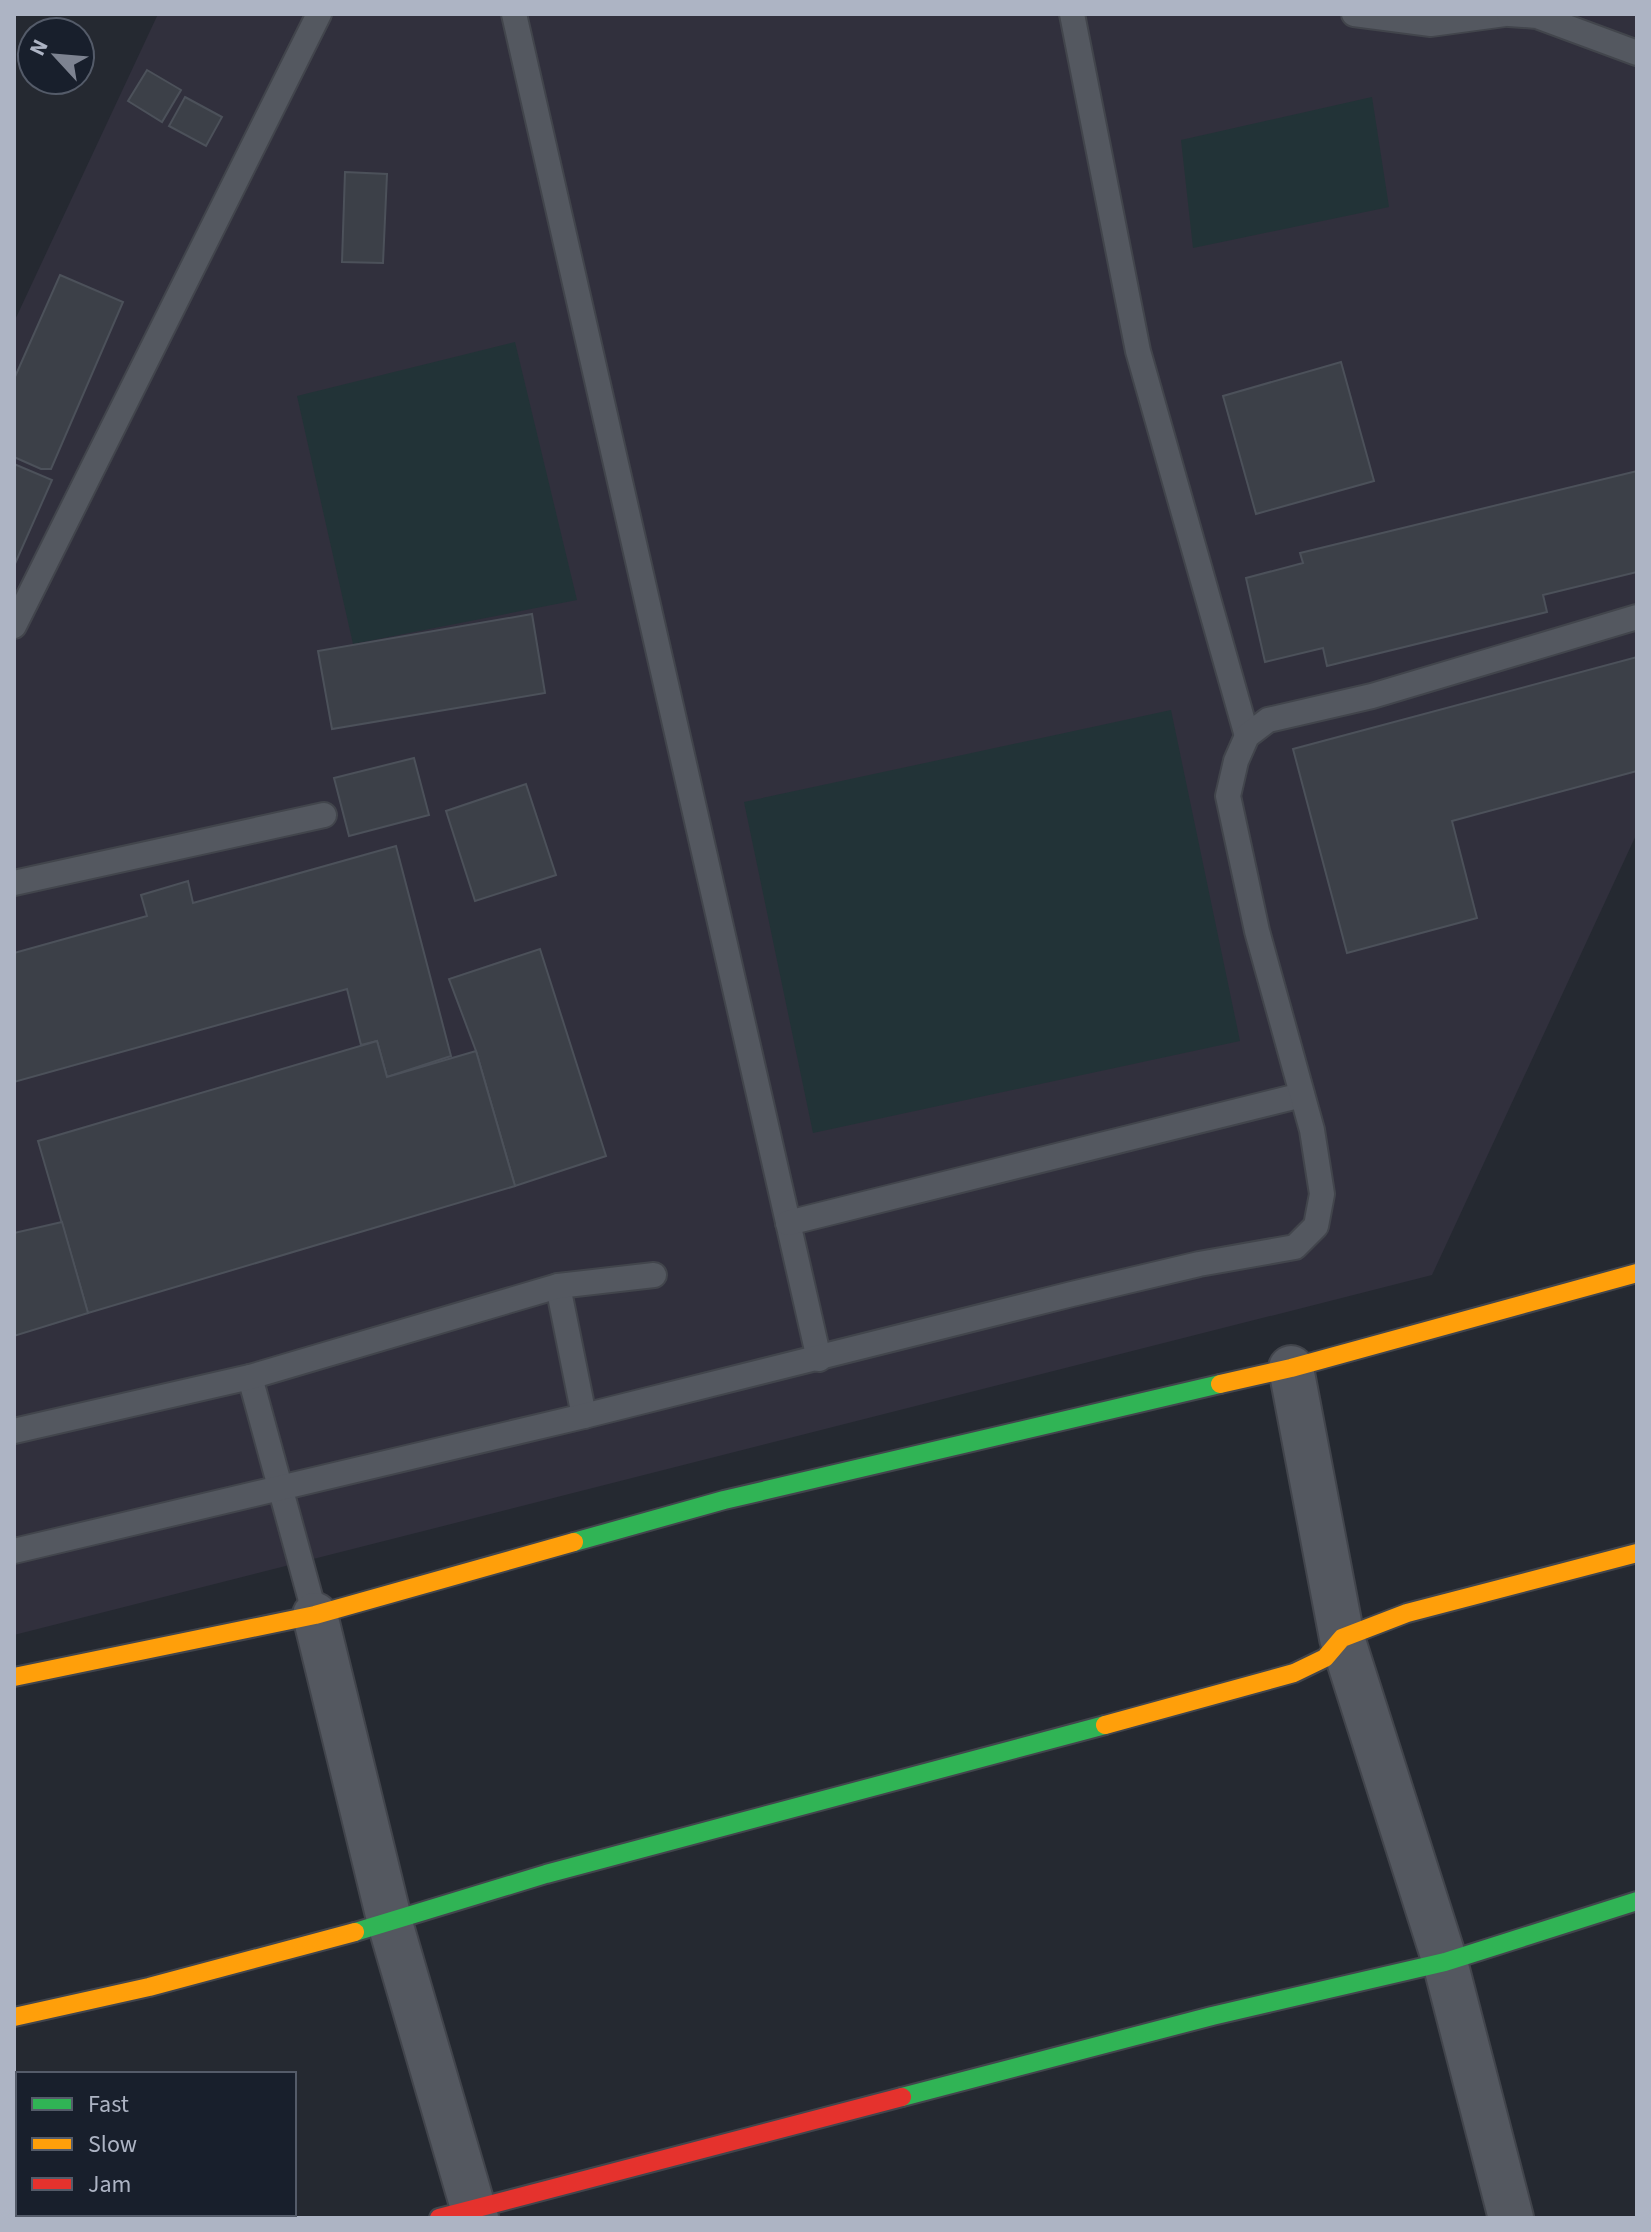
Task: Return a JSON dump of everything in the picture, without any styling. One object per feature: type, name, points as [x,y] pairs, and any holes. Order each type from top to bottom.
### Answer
[{"type":"street","points":[[14,1677],[315,1615],[724,1500],[981,1437],[1291,1368],[1637,1273]]},
{"type":"street","points":[[1291,1368],[1342,1638],[1445,1962],[1511,2218]]},
{"type":"street","points":[[14,2017],[149,1987],[390,1923],[546,1874],[787,1812],[1294,1673],[1325,1658],[1342,1638],[1421,1609],[1637,1553]]},
{"type":"street","points":[[315,1615],[463,2215],[1212,2016],[1445,1962],[1637,1901]]},
{"type":"lane","points":[[14,626],[319,14]]},
{"type":"lane","points":[[514,14],[819,1359]]},
{"type":"lane","points":[[1072,14],[1138,351],[1247,736]]},
{"type":"lane","points":[[1354,14],[1431,24],[1507,14],[1537,16],[1637,53]]},
{"type":"lane","points":[[14,1551],[819,1359],[1171,1270],[1295,1247],[1316,1226],[1322,1194],[1302,1095],[1257,931],[1228,796],[1236,761],[1247,736],[1268,720],[1372,696],[1637,617]]},
{"type":"lane","points":[[14,883],[324,815]]},
{"type":"lane","points":[[788,1223],[1302,1095]]},
{"type":"lane","points":[[14,1431],[250,1377],[558,1286],[654,1275]]},
{"type":"lane","points":[[558,1286],[584,1416]]},
{"type":"lane","points":[[250,1377],[315,1615]]},
{"type":"shaded area","points":[[158,14],[1637,14],[1637,833],[1432,1275],[14,1635],[14,322]]},
{"type":"shaded area","points":[[1372,97],[1389,207],[1193,248],[1181,140]]},
{"type":"shaded area","points":[[515,342],[577,600],[353,644],[297,396]]},
{"type":"shaded area","points":[[1171,710],[1240,1041],[813,1133],[744,802]]},
{"type":"building","points":[[147,70],[181,90],[162,122],[128,101]]},
{"type":"building","points":[[185,97],[222,117],[206,146],[169,126]]},
{"type":"building","points":[[345,172],[387,174],[383,263],[342,262]]},
{"type":"building","points":[[60,275],[123,302],[51,469],[41,469],[14,457],[14,379]]},
{"type":"building","points":[[1341,362],[1374,481],[1256,514],[1223,396]]},
{"type":"building","points":[[14,464],[52,480],[14,566]]},
{"type":"building","points":[[1637,471],[1637,572],[1543,595],[1547,612],[1327,666],[1323,648],[1265,662],[1246,578],[1303,563],[1300,553]]},
{"type":"building","points":[[532,614],[545,693],[332,729],[318,651]]},
{"type":"building","points":[[1637,657],[1637,771],[1452,821],[1477,918],[1347,953],[1293,749]]},
{"type":"building","points":[[414,758],[429,815],[349,836],[334,778]]},
{"type":"building","points":[[526,784],[556,875],[475,901],[446,811]]},
{"type":"building","points":[[396,846],[451,1056],[387,1077],[377,1041],[361,1045],[347,989],[14,1082],[14,953],[147,916],[141,895],[188,881],[193,903]]},
{"type":"building","points":[[540,949],[606,1156],[515,1186],[476,1051],[449,979]]},
{"type":"building","points":[[377,1041],[387,1077],[476,1051],[515,1186],[88,1313],[38,1141]]},
{"type":"building","points":[[62,1222],[88,1313],[14,1336],[14,1233]]},
{"type":"traffic: fast","points":[[574,1542],[724,1500],[1220,1384]]},
{"type":"traffic: fast","points":[[355,1932],[546,1874],[1105,1725]]},
{"type":"traffic: fast","points":[[902,2097],[1212,2016],[1445,1962],[1637,1901]]},
{"type":"traffic: slow","points":[[1220,1384],[1291,1368],[1637,1273]]},
{"type":"traffic: slow","points":[[14,1677],[315,1615],[574,1542]]},
{"type":"traffic: slow","points":[[1105,1725],[1294,1673],[1325,1658],[1342,1638],[1407,1613],[1637,1553]]},
{"type":"traffic: slow","points":[[14,2017],[149,1987],[355,1932]]},
{"type":"traffic: jam","points":[[439,2218],[902,2097]]}]
